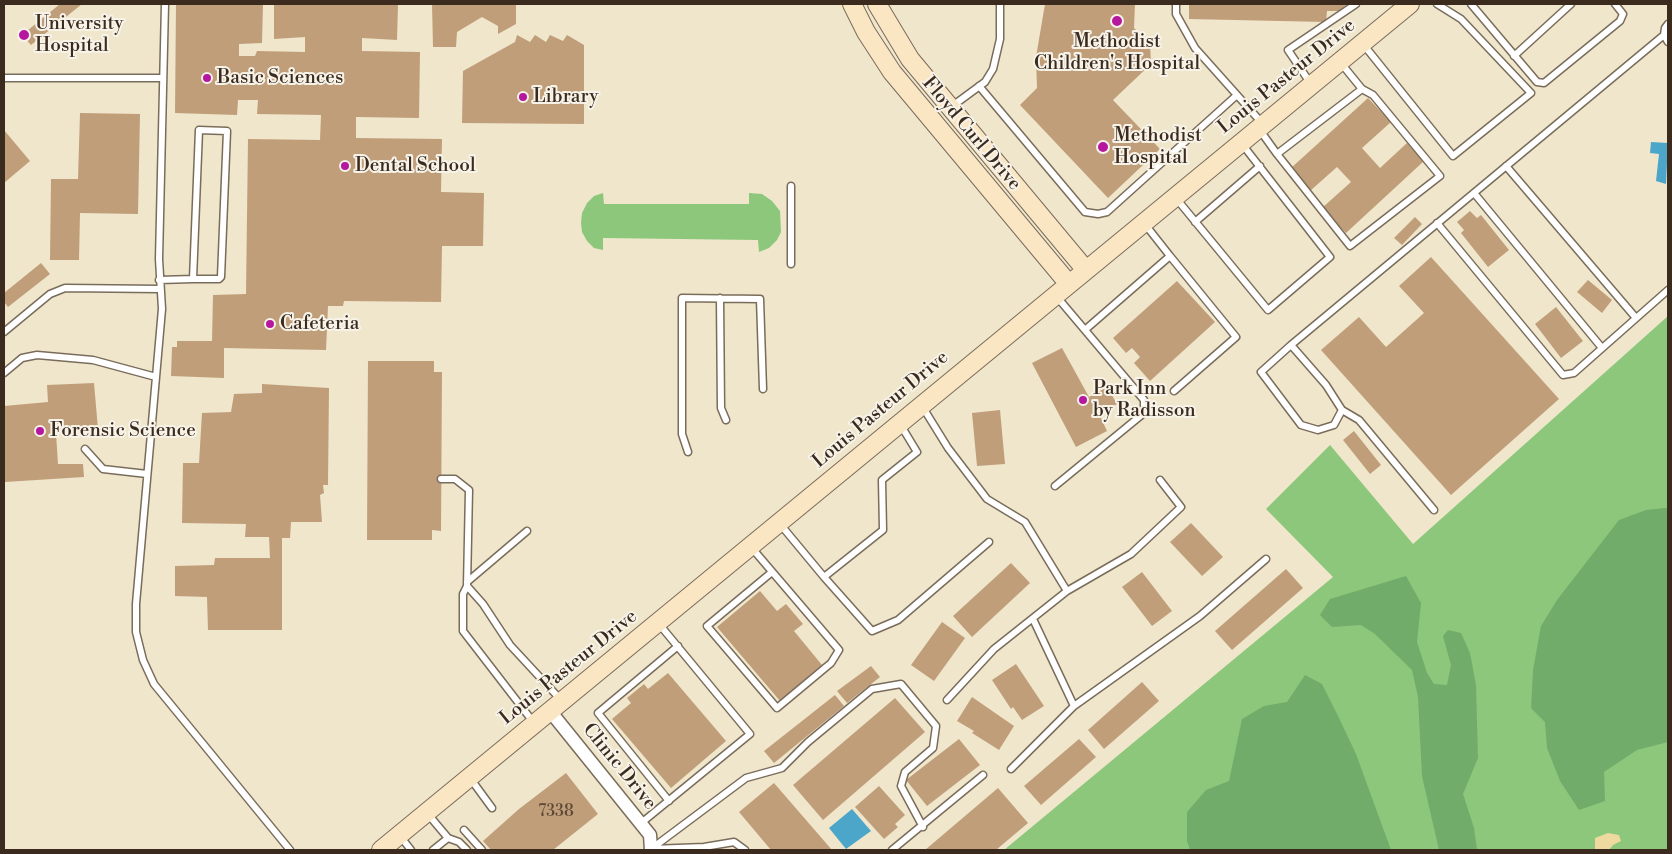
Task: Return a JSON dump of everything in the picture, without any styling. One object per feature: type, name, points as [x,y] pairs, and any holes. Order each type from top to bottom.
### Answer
[{"type":"street","name":"Floyd Curl Drive","points":[[852,4],[866,32],[892,72],[1061,289]]},
{"type":"street","name":"Floyd Curl Drive","points":[[877,4],[910,59],[1085,269]]},
{"type":"street","name":"Louis Pasteur Drive","points":[[381,850],[1085,269],[1410,4]]},
{"type":"street","name":"Clinic Drive","points":[[556,706],[650,836],[652,850]]},
{"type":"lane","points":[[164,4],[160,280],[162,309],[136,604],[136,632],[143,660],[154,684],[290,850]]},
{"type":"lane","points":[[950,108],[979,86],[993,69],[1000,39],[1000,4]]},
{"type":"lane","points":[[1176,4],[1176,14],[1195,48],[1237,95],[1260,126],[1277,154],[1350,246],[1440,176],[1373,96],[1362,89],[1340,61]]},
{"type":"lane","points":[[1311,84],[1288,50],[1356,4]]},
{"type":"lane","points":[[1362,43],[1453,156],[1531,93],[1461,19],[1437,4]]},
{"type":"lane","points":[[1471,4],[1537,82],[1544,83],[1620,21],[1624,14],[1615,4]]},
{"type":"lane","points":[[1514,56],[1571,4]]},
{"type":"lane","points":[[1668,24],[1664,35],[1668,42]]},
{"type":"lane","points":[[1342,410],[1334,425],[1318,430],[1301,425],[1261,372],[1291,344],[1664,35]]},
{"type":"lane","points":[[4,78],[162,78]]},
{"type":"lane","points":[[979,86],[1085,212],[1098,214],[1107,212],[1237,95]]},
{"type":"lane","points":[[1277,154],[1362,89]]},
{"type":"lane","points":[[160,280],[193,280],[221,277],[227,131],[199,130],[193,280]]},
{"type":"lane","points":[[1174,196],[1268,310],[1330,257],[1240,142]]},
{"type":"lane","points":[[1195,222],[1260,166]]},
{"type":"lane","points":[[1506,166],[1636,318]]},
{"type":"lane","points":[[791,186],[791,264]]},
{"type":"lane","points":[[1474,193],[1602,348]]},
{"type":"lane","points":[[1143,222],[1236,337],[1174,391]]},
{"type":"lane","points":[[1437,223],[1563,375],[1574,373],[1668,290]]},
{"type":"lane","points":[[1086,329],[1170,256]]},
{"type":"lane","points":[[4,332],[50,294],[65,288],[160,288]]},
{"type":"lane","points":[[1055,486],[1144,413],[1144,400],[1086,329],[1061,289]]},
{"type":"lane","points":[[688,452],[682,434],[682,298],[760,299],[763,389]]},
{"type":"lane","points":[[720,298],[721,408],[726,420]]},
{"type":"lane","points":[[1291,344],[1326,385],[1342,410],[1359,420],[1434,510]]},
{"type":"lane","points":[[4,373],[22,358],[37,354],[92,360],[156,377]]},
{"type":"lane","points":[[921,405],[948,448],[987,499],[1025,522],[1067,591]]},
{"type":"lane","points":[[824,577],[883,530],[882,480],[917,452],[900,423]]},
{"type":"lane","points":[[85,449],[103,469],[147,474]]},
{"type":"lane","points":[[441,479],[455,479],[468,490],[467,584],[463,594],[463,631],[535,724]]},
{"type":"lane","points":[[947,700],[994,649],[1067,591],[1131,554],[1181,507],[1160,480]]},
{"type":"lane","points":[[779,522],[872,631],[898,620],[989,542]]},
{"type":"lane","points":[[467,584],[527,531]]},
{"type":"lane","points":[[750,546],[839,650],[831,664],[777,708],[707,626],[772,572]]},
{"type":"lane","points":[[1011,769],[1074,706],[1200,616],[1266,559]]},
{"type":"lane","points":[[467,584],[556,706]]},
{"type":"lane","points":[[1033,619],[1074,706]]},
{"type":"lane","points":[[640,824],[750,734],[658,622]]},
{"type":"lane","points":[[669,801],[598,714],[678,646]]},
{"type":"lane","points":[[652,850],[746,778],[782,768],[808,742],[872,689],[901,684],[936,726],[933,748],[905,772],[901,786],[923,827]]},
{"type":"lane","points":[[892,850],[923,827],[983,776]]},
{"type":"lane","points":[[470,777],[492,808]]},
{"type":"lane","points":[[427,812],[448,838],[460,842],[466,850]]},
{"type":"lane","points":[[464,830],[482,850]]},
{"type":"lane","points":[[399,835],[411,850]]},
{"type":"lane","points":[[434,850],[448,838]]},
{"type":"lane","points":[[652,850],[704,847],[734,842],[745,850]]},
{"type":"green space","points":[[603,193],[604,204],[749,204],[749,193],[762,194],[772,201],[780,211],[781,232],[777,240],[769,248],[759,252],[758,240],[603,238],[603,250],[594,248],[587,241],[582,232],[581,223],[582,213],[587,203],[594,196]]},
{"type":"green space","points":[[1668,316],[1668,850],[1004,850],[1333,577],[1266,509],[1330,445],[1413,544]]},
{"type":"green space","points":[[1668,508],[1668,742],[1637,750],[1604,772],[1605,801],[1579,810],[1560,781],[1547,748],[1545,722],[1531,708],[1533,670],[1541,626],[1557,600],[1619,520],[1646,510]]},
{"type":"green space","points":[[1406,576],[1421,603],[1417,642],[1427,673],[1434,684],[1447,685],[1451,665],[1443,636],[1448,630],[1461,633],[1470,653],[1476,685],[1478,758],[1463,794],[1474,828],[1477,850],[1439,850],[1422,776],[1418,697],[1412,670],[1375,634],[1361,625],[1332,627],[1320,615],[1330,599]]},
{"type":"green space","points":[[1305,675],[1322,684],[1339,718],[1356,754],[1391,850],[1190,850],[1187,841],[1187,812],[1206,790],[1229,781],[1242,719],[1264,706],[1287,702]]},
{"type":"sand","points":[[1608,833],[1619,835],[1621,841],[1613,845],[1609,850],[1595,850],[1595,838]]},
{"type":"water","points":[[1651,142],[1668,143],[1666,184],[1656,181],[1659,154],[1650,153]]},
{"type":"water","points":[[852,809],[871,831],[846,849],[829,828]]},
{"type":"building","points":[[60,4],[82,4],[31,45],[22,35]]},
{"type":"building","name":"Dental School","points":[[176,4],[263,4],[262,43],[239,44],[239,56],[255,56],[257,51],[305,52],[305,37],[274,39],[274,4],[398,4],[397,40],[362,38],[362,51],[420,52],[419,118],[356,117],[356,138],[442,139],[441,192],[484,193],[483,246],[442,246],[441,302],[344,301],[343,306],[328,306],[326,350],[224,348],[224,378],[171,376],[172,347],[177,347],[177,341],[212,341],[213,295],[246,294],[248,139],[320,140],[321,115],[257,114],[258,100],[238,100],[237,115],[175,113]]},
{"type":"building","points":[[432,4],[516,4],[516,24],[498,34],[498,26],[482,17],[457,32],[456,47],[433,47]]},
{"type":"building","points":[[1045,4],[1135,4],[1134,28],[1150,43],[1151,64],[1113,100],[1160,149],[1108,198],[1020,105],[1037,88],[1036,57]]},
{"type":"building","points":[[1189,4],[1347,4],[1339,11],[1327,11],[1326,22],[1189,19]]},
{"type":"building","name":"Library","points":[[517,35],[530,42],[535,35],[546,42],[550,35],[563,41],[567,35],[584,45],[584,124],[462,123],[463,71],[515,42]]},
{"type":"building","points":[[1368,98],[1391,122],[1362,148],[1380,168],[1407,143],[1424,161],[1346,233],[1322,208],[1351,182],[1337,167],[1310,191],[1290,169]]},
{"type":"building","points":[[80,113],[140,114],[138,214],[80,213],[79,260],[50,260],[51,179],[78,179]]},
{"type":"building","points":[[4,130],[30,161],[4,183]]},
{"type":"building","points":[[1470,211],[1477,218],[1481,215],[1509,250],[1488,267],[1461,233],[1464,230],[1457,222]]},
{"type":"building","points":[[1415,217],[1422,224],[1402,245],[1394,238]]},
{"type":"building","points":[[1431,257],[1559,399],[1451,495],[1321,350],[1359,317],[1386,347],[1424,313],[1399,286]]},
{"type":"building","points":[[41,263],[50,274],[8,307],[4,302],[4,293]]},
{"type":"building","points":[[1588,280],[1612,300],[1602,313],[1577,292]]},
{"type":"building","points":[[1177,281],[1215,322],[1150,381],[1134,363],[1140,357],[1132,348],[1126,353],[1113,338]]},
{"type":"building","points":[[1556,307],[1583,341],[1561,358],[1535,324]]},
{"type":"building","name":"Park Inn by Radisson","points":[[1062,348],[1089,397],[1107,387],[1117,404],[1099,414],[1107,431],[1076,447],[1032,363]]},
{"type":"building","points":[[368,361],[434,361],[434,372],[442,372],[441,531],[432,530],[432,540],[367,540]]},
{"type":"building","name":"Forensic Science","points":[[94,383],[98,429],[56,433],[58,464],[83,464],[84,477],[5,482],[4,406],[48,402],[47,385]]},
{"type":"building","points":[[262,384],[329,388],[328,485],[323,485],[324,493],[320,495],[322,522],[291,522],[290,538],[282,538],[282,630],[208,630],[207,597],[175,596],[175,566],[214,565],[215,558],[270,558],[269,537],[245,537],[246,524],[182,523],[183,463],[199,463],[202,413],[231,412],[234,394],[262,393]]},
{"type":"building","points":[[1000,410],[1005,464],[977,466],[972,413]]},
{"type":"building","points":[[1354,431],[1381,465],[1370,474],[1343,440]]},
{"type":"building","points":[[1191,523],[1223,557],[1202,576],[1170,542]]},
{"type":"building","points":[[1011,563],[1030,583],[972,637],[953,616]]},
{"type":"building","points":[[1286,569],[1303,588],[1232,650],[1215,631]]},
{"type":"building","points":[[1142,572],[1172,611],[1152,626],[1122,587]]},
{"type":"building","points":[[760,591],[777,611],[786,604],[803,624],[794,631],[822,665],[780,701],[717,627]]},
{"type":"building","points":[[942,622],[965,638],[934,681],[911,665]]},
{"type":"building","points":[[1016,664],[1044,706],[1022,720],[1013,707],[1011,709],[992,680]]},
{"type":"building","points":[[871,666],[880,677],[847,703],[837,691]]},
{"type":"building","points":[[668,673],[726,741],[671,788],[612,719],[631,703],[627,698],[644,684],[648,689]]},
{"type":"building","points":[[1142,682],[1159,701],[1104,749],[1088,730]]},
{"type":"building","points":[[835,695],[844,706],[774,763],[764,751]]},
{"type":"building","points":[[972,697],[1014,726],[999,750],[957,721]]},
{"type":"building","points":[[895,698],[925,732],[823,820],[793,785]]},
{"type":"building","points":[[959,739],[980,765],[927,806],[906,780]]},
{"type":"building","points":[[1079,739],[1096,757],[1041,805],[1024,786]]},
{"type":"building","points":[[566,773],[598,814],[553,850],[491,850],[483,841],[519,809]]},
{"type":"building","points":[[774,783],[832,850],[771,850],[739,812]]},
{"type":"building","points":[[879,786],[905,815],[895,824],[898,827],[884,839],[855,807]]},
{"type":"building","points":[[998,788],[1028,823],[996,850],[925,850]]},
{"type":"place","name":"Methodist Children's Hospital","points":[[1117,21]]},
{"type":"place","name":"University Hospital","points":[[24,35]]},
{"type":"place","name":"Basic Sciences","points":[[207,78]]},
{"type":"place","name":"Library","points":[[523,97]]},
{"type":"place","name":"Methodist Hospital","points":[[1103,147]]},
{"type":"place","name":"Dental School","points":[[345,166]]},
{"type":"place","name":"Cafeteria","points":[[270,324]]},
{"type":"place","name":"Park Inn by Radisson","points":[[1083,400]]},
{"type":"place","name":"Forensic Science","points":[[40,431]]}]
